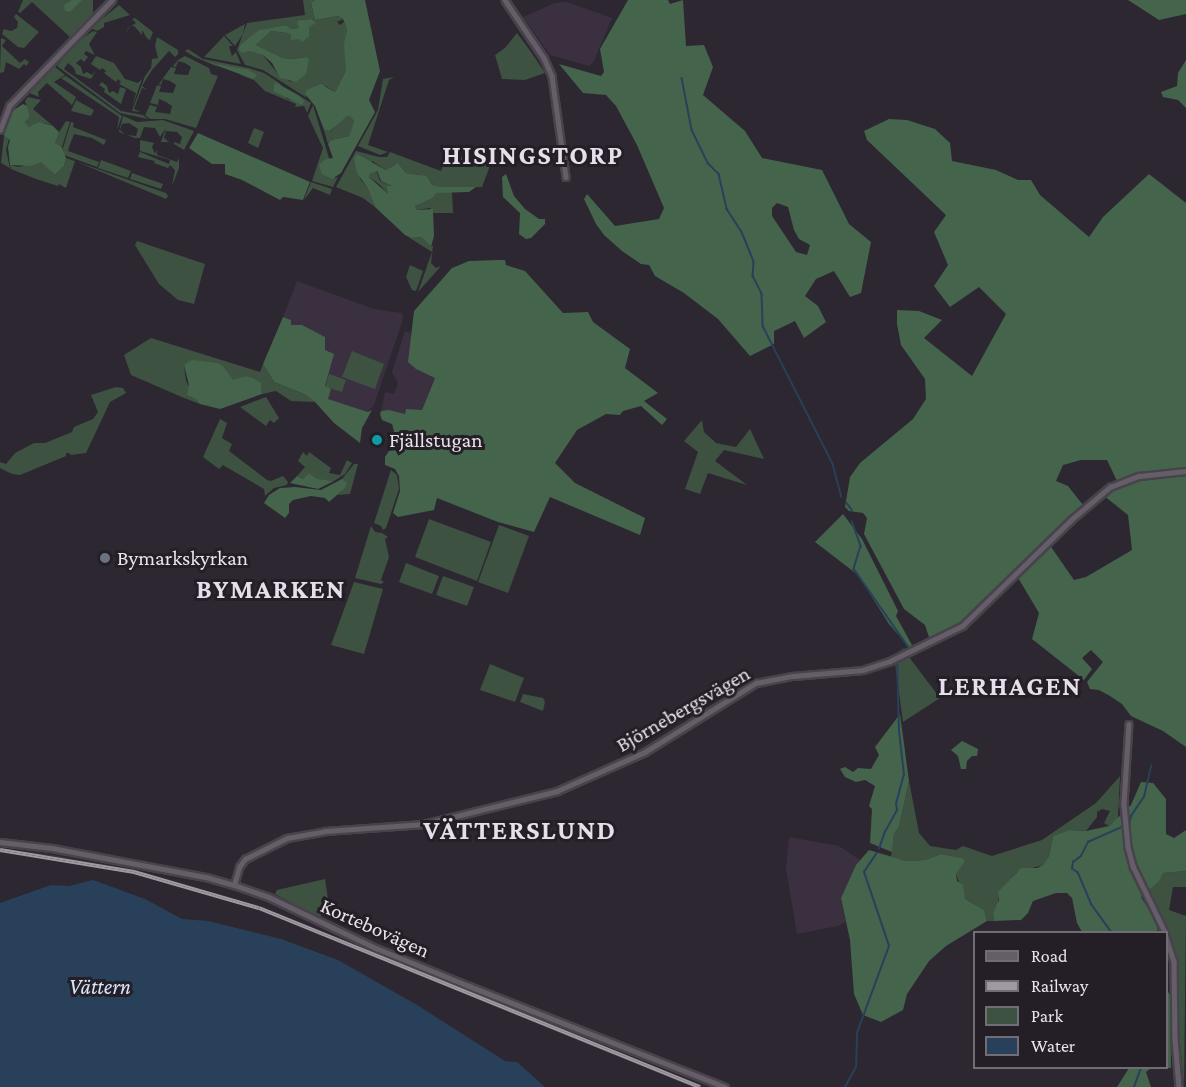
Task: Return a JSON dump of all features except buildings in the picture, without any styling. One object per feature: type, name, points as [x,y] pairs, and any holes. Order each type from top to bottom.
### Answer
[{"type":"street","points":[[0,130],[4,114],[20,93],[112,0]]},
{"type":"street","points":[[505,0],[544,58],[552,76],[566,177]]},
{"type":"street","name":"Björnebergsvägen","points":[[234,885],[239,867],[245,859],[286,838],[333,830],[424,824],[557,791],[645,752],[756,683],[793,676],[863,670],[890,661],[962,626],[1078,513],[1110,487],[1139,476],[1186,471]]},
{"type":"street","points":[[1129,724],[1124,804],[1128,847],[1133,866],[1164,931]]},
{"type":"street","name":"Kortebovägen","points":[[0,842],[52,848],[234,885],[269,897],[376,948],[725,1087]]},
{"type":"street","points":[[1168,941],[1174,962],[1175,1039],[1179,1087]]},
{"type":"shaded area","points":[[567,2],[612,18],[594,61],[589,66],[550,55],[523,17],[555,3]]},
{"type":"shaded area","points":[[297,281],[374,309],[402,313],[403,319],[374,405],[368,412],[328,399],[325,350],[291,325],[291,320],[283,317]]},
{"type":"shaded area","points":[[405,331],[411,333],[416,369],[435,377],[422,410],[405,414],[381,411],[385,392],[394,394],[398,383],[392,372]]},
{"type":"shaded area","points":[[789,837],[839,846],[860,860],[841,898],[846,922],[838,926],[797,934],[786,869]]},
{"type":"shaded area","points":[[0,849],[42,853],[134,870],[254,905],[704,1087],[685,1084],[259,910],[147,876],[52,858],[0,851]]},
{"type":"green space","points":[[23,0],[93,0],[93,13],[71,38],[32,2],[20,13],[18,12]]},
{"type":"green space","points":[[72,0],[82,0],[70,12],[65,11],[64,5]]},
{"type":"green space","points":[[303,0],[315,0],[311,4],[315,20],[338,16],[343,19],[337,22],[340,25],[344,22],[347,30],[346,70],[335,92],[326,86],[305,94],[307,98],[263,70],[245,65],[237,50],[247,23],[305,15]],"holes":[[[311,19],[307,32],[299,39],[287,33],[271,31],[256,45],[283,58],[306,57],[291,82],[278,74],[263,55],[240,45],[260,30],[286,25],[291,29],[299,28],[300,20]]]},
{"type":"green space","points":[[315,0],[365,0],[380,71],[369,100],[375,112],[341,173],[332,179],[322,174],[319,165],[326,159],[333,158],[328,144],[331,140],[349,136],[354,121],[347,116],[330,131],[324,130],[315,106],[305,94],[307,90],[321,84],[335,92],[346,70],[344,44],[347,30],[343,19],[338,16],[315,20],[311,3]]},
{"type":"green space","points":[[628,0],[668,0],[670,4],[683,0],[686,46],[704,45],[713,67],[703,95],[745,131],[762,158],[822,170],[849,224],[871,242],[861,293],[850,297],[834,271],[816,279],[805,296],[818,306],[826,322],[804,338],[795,321],[774,331],[774,344],[750,356],[718,319],[684,293],[655,276],[649,265],[641,264],[604,235],[584,199],[587,194],[615,226],[659,219],[664,208],[637,145],[616,106],[606,95],[583,93],[559,64],[601,76],[604,72],[600,49]],"holes":[[[777,203],[788,207],[794,230],[799,239],[810,245],[807,255],[796,252],[772,216],[772,208]]]},
{"type":"green space","points":[[1128,0],[1186,0],[1186,14],[1159,20]]},
{"type":"green space","points":[[119,5],[130,15],[104,23],[104,27],[97,31],[91,28]]},
{"type":"green space","points":[[16,14],[39,32],[24,48],[18,47],[2,34],[4,29],[11,31],[17,28],[18,22],[14,17]]},
{"type":"green space","points":[[135,18],[153,32],[150,40],[153,43],[146,37],[142,30],[142,35],[134,26],[131,26],[136,23],[132,19]]},
{"type":"green space","points":[[311,19],[316,23],[309,27],[309,36],[302,42],[299,39],[291,40],[291,35],[287,33],[271,31],[256,45],[283,58],[306,57],[309,59],[306,74],[296,82],[280,78],[272,63],[263,55],[250,51],[242,53],[239,50],[240,45],[259,30],[286,25],[291,29],[299,28],[297,22]]},
{"type":"green space","points":[[245,24],[243,34],[235,46],[225,35]]},
{"type":"green space","points":[[93,31],[97,32],[89,44],[95,55],[86,51],[84,54],[88,57],[84,62],[81,59],[76,63],[81,67],[83,74],[87,72],[92,75],[96,71],[91,79],[76,74],[74,68],[68,63],[64,69],[121,111],[143,115],[148,119],[120,113],[57,66],[76,43]]},
{"type":"green space","points":[[517,33],[545,73],[525,80],[502,79],[495,55],[505,48]]},
{"type":"green space","points":[[224,36],[233,46],[229,46],[232,56],[236,52],[241,64],[204,57]]},
{"type":"green space","points":[[157,37],[178,50],[178,54],[175,57],[169,51],[152,70],[142,86],[147,90],[142,88],[134,109],[141,112],[132,111],[145,76],[151,68],[152,59],[158,58],[155,46]]},
{"type":"green space","points":[[1,38],[6,40],[2,46],[20,63],[25,59],[29,62],[26,66],[24,64],[19,69],[6,62],[4,72],[0,73]]},
{"type":"green space","points":[[188,49],[203,59],[249,68],[264,73],[284,86],[280,84],[287,99],[298,101],[300,104],[298,95],[286,87],[311,103],[307,113],[304,106],[295,107],[296,104],[265,91],[254,80],[240,75],[249,76],[247,69],[213,64],[220,68],[185,51]]},
{"type":"green space","points":[[96,56],[114,63],[125,79],[138,83],[142,79],[132,108],[136,93],[119,84],[121,82],[118,79],[116,82],[104,73],[106,71],[102,68],[100,70],[91,64]]},
{"type":"green space","points":[[185,56],[209,68],[211,74],[218,76],[196,128],[165,119],[150,119],[145,115],[150,105],[157,107],[155,112],[170,114],[172,106],[166,102],[159,99],[158,105],[150,103],[157,85],[161,86],[159,92],[173,93],[176,85],[170,81],[163,79],[161,85],[159,84],[171,67],[176,68],[174,74],[188,75],[191,67],[185,63],[178,61],[176,67],[173,66],[178,60]]},
{"type":"green space","points":[[1186,60],[1186,108],[1178,100],[1163,97],[1161,92],[1177,86],[1178,73]]},
{"type":"green space","points":[[210,63],[247,69],[257,75],[253,79]]},
{"type":"green space","points":[[54,66],[65,75],[54,82],[76,97],[72,105],[47,83],[38,92],[39,97],[27,92]]},
{"type":"green space","points":[[66,76],[122,116],[117,130],[119,117],[61,78]]},
{"type":"green space","points":[[394,77],[389,80],[368,145],[388,152],[380,155],[358,146],[378,110],[383,79]]},
{"type":"green space","points":[[102,82],[107,86],[109,93],[113,91],[118,94],[120,87],[126,89],[121,104],[104,92],[105,89],[99,85]]},
{"type":"green space","points":[[275,82],[298,95],[304,101],[302,105],[273,91]]},
{"type":"green space","points":[[28,97],[41,100],[33,109],[53,126],[44,123],[29,127],[25,122],[30,117],[25,101]]},
{"type":"green space","points":[[76,100],[94,110],[91,116],[71,111]]},
{"type":"green space","points":[[23,104],[27,106],[30,117],[25,122],[29,127],[39,122],[53,126],[59,132],[55,143],[62,147],[66,158],[64,166],[55,175],[41,162],[32,166],[10,165],[8,147],[10,140],[4,136],[5,127],[9,113]]},
{"type":"green space","points":[[313,105],[335,178],[338,177],[333,187],[312,181],[323,148],[308,116]]},
{"type":"green space","points":[[350,115],[354,121],[349,136],[331,140],[328,144],[324,130],[331,131],[342,118]]},
{"type":"green space","points":[[123,116],[137,122],[163,120],[194,131],[184,150],[174,144],[174,142],[180,144],[182,137],[177,132],[166,131],[164,138],[169,142],[161,142],[166,128],[160,137],[155,128],[144,127],[140,138],[127,135],[136,136],[138,129],[129,123],[122,124],[120,130],[125,134],[119,132]]},
{"type":"green space","points":[[889,119],[907,120],[935,129],[950,143],[952,161],[996,170],[1018,180],[1031,180],[1040,195],[1089,237],[1103,217],[1149,174],[1186,203],[1186,469],[1141,473],[1117,481],[1107,460],[1081,460],[1063,465],[1056,481],[1068,486],[1083,505],[965,621],[930,640],[925,625],[904,609],[864,534],[867,518],[863,513],[849,511],[845,507],[850,477],[860,463],[913,419],[926,399],[925,379],[901,345],[897,310],[919,311],[942,320],[924,338],[972,376],[1006,314],[979,287],[950,307],[934,286],[948,265],[934,232],[946,215],[867,140],[864,131]]},
{"type":"green space","points":[[66,121],[70,122],[62,147],[55,144],[56,137]]},
{"type":"green space","points":[[71,122],[74,123],[73,127],[106,140],[104,145],[92,138],[74,134],[69,147],[68,151],[99,162],[97,167],[64,155],[63,148]]},
{"type":"green space","points":[[254,128],[264,132],[258,148],[248,143]]},
{"type":"green space","points":[[198,133],[310,182],[303,200],[283,197],[280,200],[242,180],[225,174],[225,164],[212,164],[189,148]]},
{"type":"green space","points":[[4,136],[9,139],[6,150],[10,168],[1,163]]},
{"type":"green space","points":[[140,140],[154,143],[152,147],[155,154],[157,150],[157,155],[177,162],[179,158],[179,168],[172,186],[175,170],[170,165],[168,168],[154,163],[155,161],[138,157],[140,152],[169,164],[170,160],[140,151]]},
{"type":"green space","points":[[356,151],[379,157],[387,157],[390,152],[441,171],[445,160],[462,157],[464,162],[491,158],[491,163],[482,187],[439,188],[420,175],[406,173],[398,163],[386,170],[372,161],[360,179],[367,187],[375,207],[363,198],[336,187]]},
{"type":"green space","points":[[357,154],[386,170],[398,163],[406,173],[426,176],[432,184],[439,187],[476,187],[469,192],[436,193],[433,198],[415,206],[417,210],[433,209],[434,236],[431,247],[421,237],[412,238],[405,235],[375,207],[367,187],[357,173],[354,158]],"holes":[[[377,171],[381,181],[392,186],[386,186],[388,194],[369,177],[369,174]]]},
{"type":"green space","points":[[66,158],[75,161],[66,188],[11,169],[10,165],[19,167],[41,161],[55,175],[64,166]]},
{"type":"green space","points":[[101,160],[131,171],[128,178],[98,168]]},
{"type":"green space","points":[[77,162],[166,193],[168,196],[166,199]]},
{"type":"green space","points":[[376,170],[380,181],[392,186],[386,186],[388,195],[369,177],[369,174]]},
{"type":"green space","points":[[132,173],[163,184],[161,189],[130,179]]},
{"type":"green space","points":[[506,174],[514,196],[525,209],[539,219],[545,219],[545,224],[531,238],[526,239],[519,234],[520,213],[503,197],[502,177]]},
{"type":"green space","points":[[311,182],[332,189],[330,195],[313,188],[304,200]]},
{"type":"green space","points":[[452,192],[453,213],[434,213],[430,208],[417,210],[415,206],[433,198],[436,193]]},
{"type":"green space","points":[[405,235],[412,238],[421,237],[431,247],[433,245],[431,263],[436,268],[441,266],[418,292],[432,252]]},
{"type":"green space","points":[[137,241],[205,264],[194,304],[178,300],[159,284],[135,245]]},
{"type":"green space","points":[[505,260],[506,265],[525,271],[563,313],[588,312],[593,322],[630,349],[625,368],[658,393],[644,401],[667,419],[662,425],[641,406],[623,411],[620,415],[606,414],[577,430],[555,463],[575,483],[645,518],[640,535],[550,497],[534,532],[498,522],[437,498],[434,510],[398,517],[393,513],[400,491],[399,476],[395,469],[385,465],[385,457],[389,451],[397,450],[402,440],[414,436],[408,430],[403,430],[397,440],[392,437],[394,431],[392,424],[382,420],[380,414],[381,411],[389,410],[405,414],[406,409],[422,410],[435,378],[416,369],[408,362],[414,311],[452,268],[469,261]]},
{"type":"green space","points":[[410,265],[423,271],[416,291],[412,290],[406,277]]},
{"type":"green space","points":[[283,317],[291,320],[291,325],[302,325],[325,337],[325,350],[334,354],[325,386],[331,389],[328,399],[368,412],[372,410],[362,428],[360,443],[334,423],[315,402],[304,394],[274,382],[263,364]]},
{"type":"green space","points":[[151,338],[260,372],[263,364],[274,382],[304,394],[315,402],[291,401],[276,391],[262,394],[262,389],[245,376],[233,381],[224,367],[184,365],[186,381],[200,404],[184,398],[131,375],[124,355]]},
{"type":"green space","points":[[352,351],[384,364],[375,389],[342,377]]},
{"type":"green space","points":[[192,360],[218,363],[224,367],[233,380],[245,376],[253,378],[261,383],[262,394],[220,409],[200,404],[196,399],[187,395],[189,385],[184,365]]},
{"type":"green space","points":[[329,374],[346,380],[342,392],[325,387]]},
{"type":"green space","points":[[116,387],[123,388],[126,393],[110,402],[86,453],[71,455],[66,453],[66,456],[20,475],[0,468],[0,462],[6,464],[15,453],[34,443],[45,443],[72,432],[74,427],[93,419],[98,412],[91,395]]},
{"type":"green space","points":[[266,397],[279,418],[274,423],[270,420],[266,426],[240,407]]},
{"type":"green space","points":[[220,419],[227,423],[222,438],[232,444],[229,451],[267,480],[271,481],[283,476],[288,482],[287,485],[274,488],[265,496],[264,489],[223,465],[219,469],[203,457]]},
{"type":"green space","points":[[702,420],[704,432],[716,443],[736,447],[750,429],[764,459],[724,450],[715,461],[747,485],[708,473],[700,494],[685,489],[698,452],[684,441]]},
{"type":"green space","points":[[303,452],[307,456],[309,452],[331,468],[329,473],[340,475],[347,460],[352,463],[345,474],[334,481],[303,479],[297,476],[305,467],[298,461]]},
{"type":"green space","points":[[354,464],[358,464],[350,494],[336,495],[341,492],[342,479]]},
{"type":"green space","points":[[391,470],[397,475],[399,489],[386,528],[383,530],[381,526],[374,523]]},
{"type":"green space","points":[[309,473],[317,479],[334,481],[318,489],[290,483],[297,476],[303,479]]},
{"type":"green space","points":[[1186,475],[1186,747],[1163,731],[1131,716],[1122,704],[1110,696],[1099,690],[1090,689],[1087,682],[1103,662],[1091,650],[1082,658],[1092,669],[1084,680],[1032,639],[1039,613],[1017,576],[1049,544],[1074,580],[1086,577],[1132,550],[1128,515],[1103,495],[1126,483]]},
{"type":"green space","points":[[342,479],[347,483],[345,488],[329,502],[325,498],[311,496],[293,500],[289,504],[289,513],[285,518],[264,503],[269,495],[280,488],[321,490]]},
{"type":"green space","points":[[843,514],[862,539],[898,611],[896,616],[912,645],[910,648],[889,624],[858,575],[815,542]]},
{"type":"green space","points":[[429,519],[491,542],[477,581],[415,557]]},
{"type":"green space","points":[[499,525],[529,536],[508,593],[478,582]]},
{"type":"green space","points":[[371,526],[375,532],[388,537],[385,539],[389,557],[381,580],[384,582],[381,584],[355,578]]},
{"type":"green space","points":[[406,563],[439,576],[432,594],[399,582]]},
{"type":"green space","points":[[443,576],[474,587],[467,606],[436,595]]},
{"type":"green space","points":[[354,582],[383,589],[364,654],[331,645]]},
{"type":"green space","points":[[909,657],[940,698],[903,722],[895,663]]},
{"type":"green space","points":[[490,664],[524,678],[515,702],[480,690]]},
{"type":"green space","points":[[523,694],[543,698],[545,702],[543,711],[520,702]]},
{"type":"green space","points":[[900,714],[909,781],[899,827],[894,834],[892,852],[870,843],[872,809],[869,806],[875,786],[865,780],[856,782],[845,777],[840,769],[845,767],[853,772],[858,768],[871,769],[879,755],[875,747]]},
{"type":"green space","points":[[962,741],[978,749],[977,756],[972,756],[967,761],[966,769],[961,769],[958,756],[951,750]]},
{"type":"green space","points":[[1120,776],[1118,818],[1109,826],[1104,823],[1110,811],[1102,809],[1097,812],[1097,817],[1086,831],[1069,830],[1053,836],[1049,856],[1043,865],[1017,872],[999,892],[998,904],[993,913],[994,921],[987,921],[984,910],[965,899],[956,874],[962,858],[941,854],[925,860],[906,861],[891,857],[894,834],[899,827],[909,781],[919,833],[930,846],[956,850],[963,846],[992,856],[1042,840],[1096,803]]},
{"type":"green space","points":[[1141,782],[1153,783],[1166,799],[1166,834],[1174,838],[1186,830],[1186,871],[1163,873],[1159,881],[1141,897],[1153,916],[1158,930],[1081,931],[1077,923],[1072,898],[1067,893],[1056,893],[1033,901],[1028,913],[1021,920],[994,921],[993,913],[999,900],[998,892],[1021,868],[1037,868],[1043,865],[1049,856],[1053,836],[1069,830],[1086,831],[1109,826],[1131,805]]},
{"type":"green space","points":[[869,850],[906,861],[925,860],[941,854],[962,858],[965,861],[956,874],[957,881],[963,885],[965,899],[984,910],[987,921],[946,946],[929,961],[907,994],[903,1010],[881,1022],[863,1015],[854,994],[850,940],[841,898],[856,865]]},
{"type":"green space","points":[[1186,871],[1186,887],[1173,887],[1169,910],[1186,916],[1184,1087],[1179,1033],[1177,962],[1170,934],[1148,890],[1163,873]]},
{"type":"green space","points":[[325,879],[328,899],[320,918],[275,894],[277,890]]},
{"type":"green space","points":[[1168,992],[1170,995],[1171,1068],[1168,1068]]},
{"type":"green space","points":[[1128,1069],[1150,1069],[1146,1072],[1151,1087],[1117,1087]]},
{"type":"water","name":"Vättern","points":[[93,880],[145,899],[182,919],[208,921],[281,939],[338,960],[417,1005],[505,1061],[517,1062],[545,1087],[0,1087],[0,903],[51,885],[69,886]]},
{"type":"waterway","points":[[682,78],[692,130],[708,163],[719,174],[727,209],[742,232],[754,262],[753,276],[762,294],[763,326],[833,464],[842,497]]},
{"type":"waterway","points":[[847,503],[852,510]]},
{"type":"waterway","points":[[852,521],[861,546],[854,569],[908,646]]},
{"type":"waterway","points":[[899,653],[904,649]]},
{"type":"waterway","points":[[879,849],[897,810],[896,804],[904,775],[899,731],[897,661]]},
{"type":"waterway","points":[[1129,826],[1131,816],[1144,797],[1151,766]]},
{"type":"waterway","points":[[1110,931],[1091,904],[1078,873],[1072,869],[1073,862],[1081,856],[1088,842],[1121,827]]},
{"type":"waterway","points":[[845,1087],[856,1067],[857,1033],[889,946],[864,872],[877,853]]},
{"type":"waterway","points":[[1134,1087],[1141,1069]]},
{"type":"railway","points":[[0,850],[134,872],[259,908],[700,1087]]},
{"type":"place","name":"Fjällstugan","points":[[377,440]]},
{"type":"place","name":"Bymarkskyrkan","points":[[105,558]]},
{"type":"district","name":"HISINGSTORP","points":[[533,156]]},
{"type":"district","name":"BYMARKEN","points":[[271,590]]},
{"type":"district","name":"LERHAGEN","points":[[1010,687]]},
{"type":"district","name":"VÄTTERSLUND","points":[[520,831]]}]
